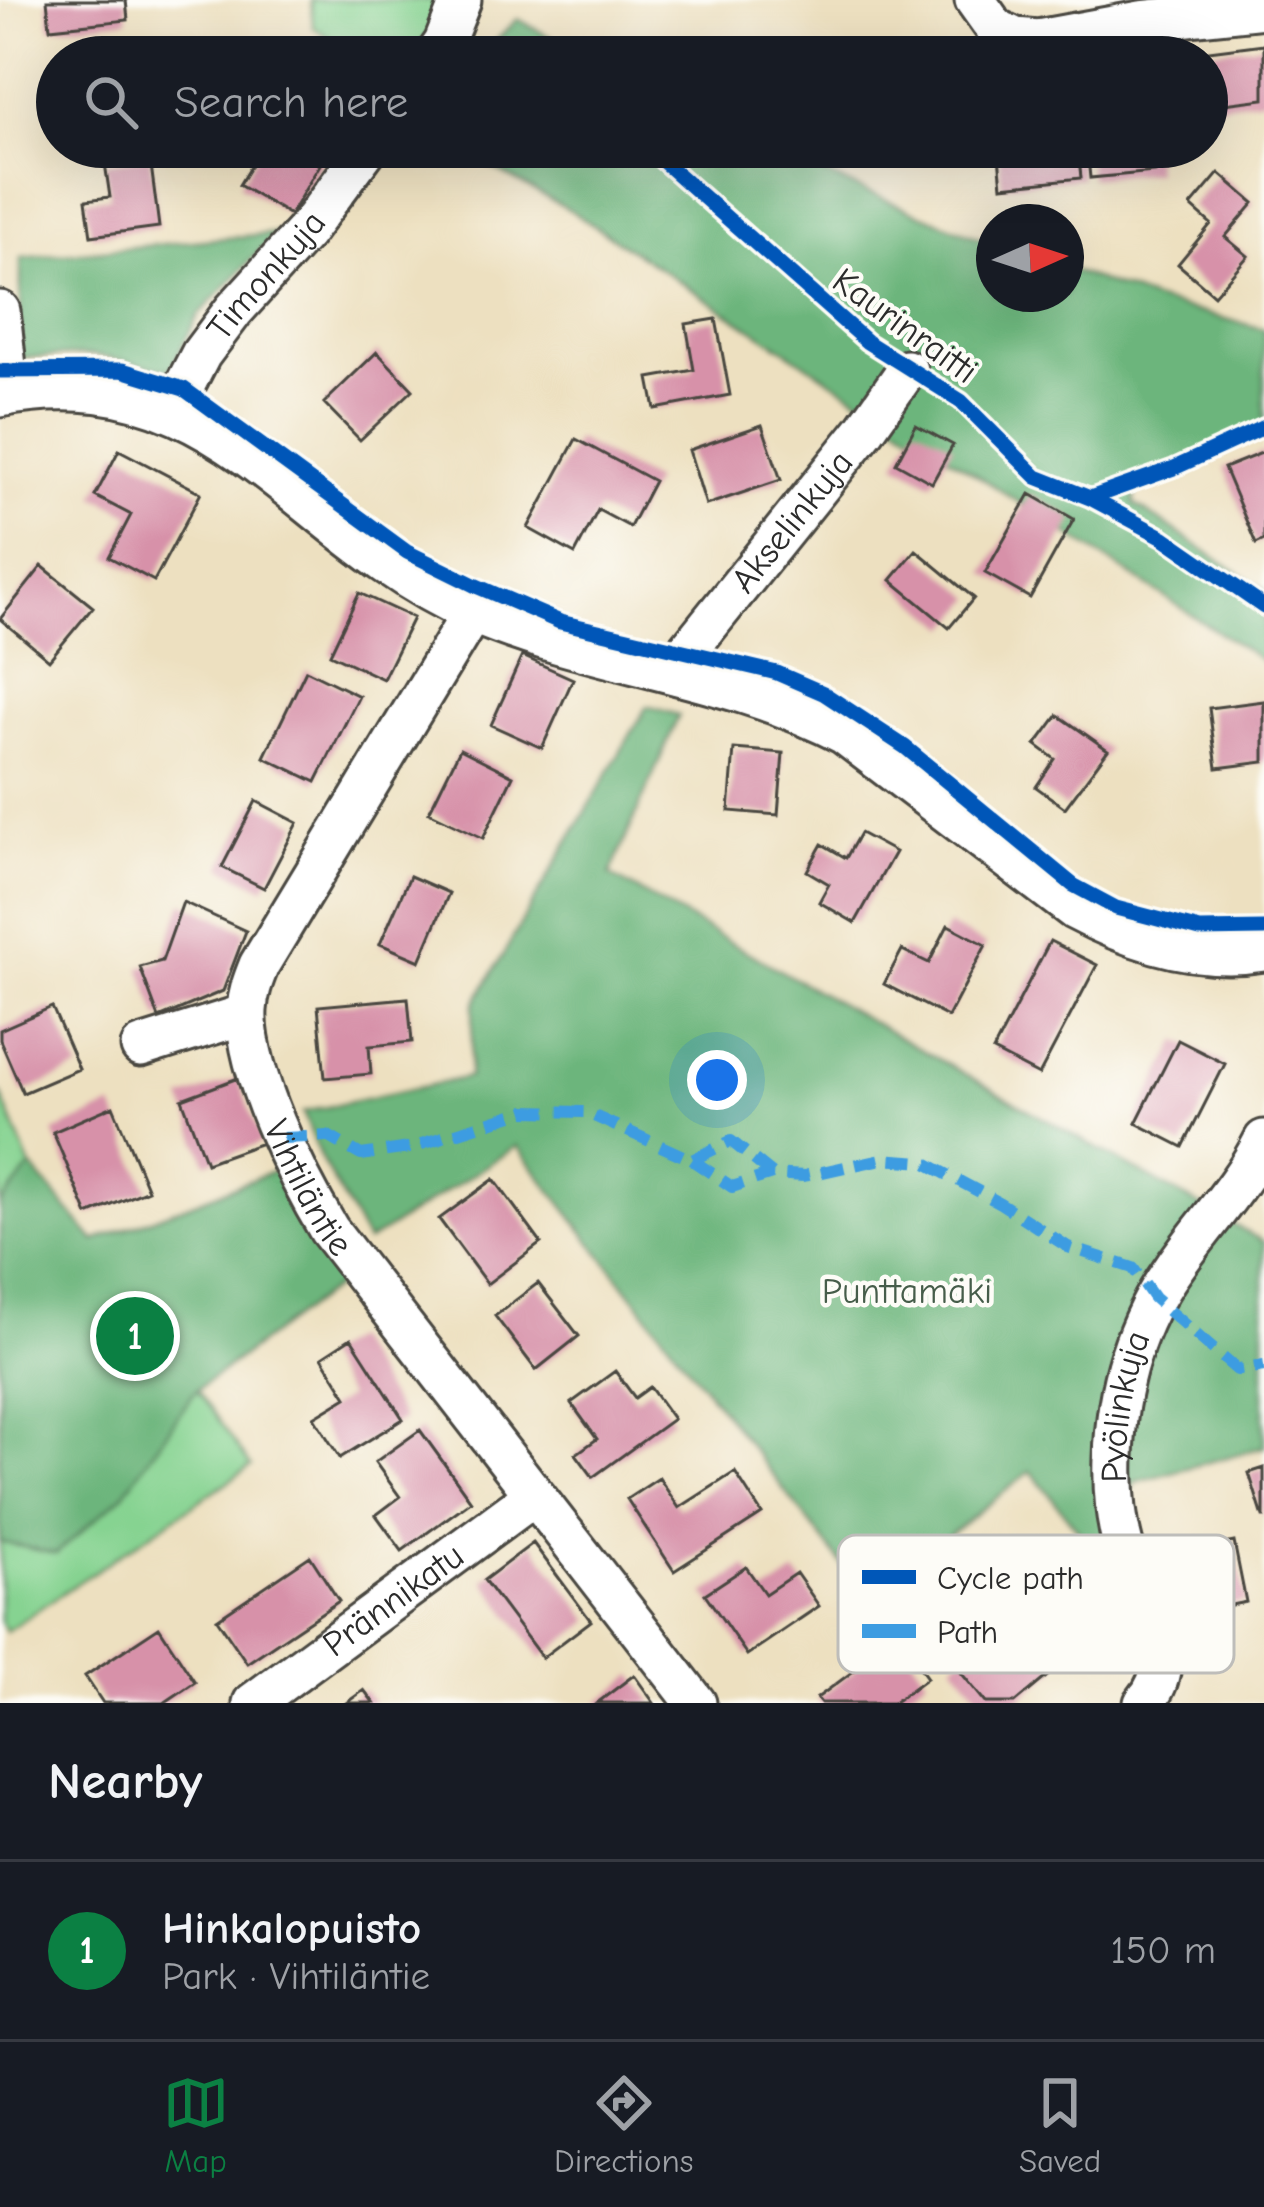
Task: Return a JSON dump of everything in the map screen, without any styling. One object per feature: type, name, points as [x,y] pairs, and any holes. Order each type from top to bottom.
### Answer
[{"type":"street","points":[[447,36],[461,0]]},
{"type":"street","points":[[975,0],[995,28],[1011,36]]},
{"type":"street","points":[[1058,36],[1124,23],[1264,8]]},
{"type":"street","name":"Timonkuja","points":[[172,410],[201,354],[305,232],[352,168]]},
{"type":"street","points":[[0,311],[5,396],[96,390],[172,410],[232,446],[390,566],[472,613],[609,659],[760,697],[844,734],[1076,910],[1106,926],[1181,950],[1264,951]]},
{"type":"street","name":"Akselinkuja","points":[[676,674],[689,649],[865,430],[907,370]]},
{"type":"street","name":"Vihtiläntie","points":[[472,613],[259,965],[246,1014],[253,1058],[314,1206],[696,1703]]},
{"type":"street","points":[[141,1047],[246,1014]]},
{"type":"street","name":"Pyölinkuja","points":[[1122,1535],[1114,1458],[1124,1375],[1136,1334],[1154,1298],[1229,1199],[1264,1140]]},
{"type":"street","name":"Prännikatu","points":[[254,1703],[534,1496]]},
{"type":"street","name":"Pyölinkuja","points":[[1144,1703],[1160,1673]]},
{"type":"green space","points":[[311,0],[435,0],[435,31],[429,36],[327,36],[313,27]]},
{"type":"green space","points":[[518,19],[548,36],[501,36]]},
{"type":"green space","points":[[493,168],[809,168],[976,237],[976,312],[1084,312],[1084,275],[1156,301],[1264,329],[1264,429],[1136,484],[1134,504],[1264,589],[1264,662],[570,210]]},
{"type":"green space","points":[[277,233],[198,316],[170,370],[92,355],[20,358],[21,258]]},
{"type":"green space","name":"Punttamäki","points":[[647,706],[679,715],[610,875],[1264,1242],[1264,1447],[1135,1482],[1112,1535],[1082,1535],[1031,1471],[949,1535],[838,1535],[838,1559],[517,1146],[367,1242],[320,1157],[303,1112],[469,1077],[474,1005]]},
{"type":"green space","points":[[0,1091],[31,1167],[94,1241],[277,1170],[343,1281],[197,1390],[251,1466],[6,1631],[0,1622]]},
{"type":"green space","points":[[31,1167],[95,1241],[277,1170],[343,1281],[196,1390],[123,1495],[56,1554],[0,1542],[0,1205]]},
{"type":"building","points":[[47,0],[126,0],[128,20],[50,28]]},
{"type":"building","points":[[1264,44],[1264,99],[1228,104],[1228,49]]},
{"type":"building","points":[[106,168],[151,168],[159,227],[91,236],[86,200],[110,197]]},
{"type":"building","points":[[249,168],[318,168],[290,215],[239,185]]},
{"type":"building","points":[[1000,168],[1080,168],[1081,178],[1002,186]]},
{"type":"building","points":[[1089,168],[1155,168],[1155,172],[1090,178]]},
{"type":"building","points":[[1219,173],[1254,203],[1225,237],[1248,256],[1214,295],[1178,264],[1211,224],[1191,206]]},
{"type":"building","points":[[716,319],[730,395],[655,409],[649,378],[694,370],[686,324]]},
{"type":"building","points":[[377,352],[413,390],[360,440],[324,403]]},
{"type":"building","points":[[762,425],[781,480],[706,505],[689,450]]},
{"type":"building","points":[[916,425],[953,445],[932,483],[896,463]]},
{"type":"building","points":[[576,439],[654,481],[630,527],[598,510],[575,554],[528,528]]},
{"type":"building","points":[[119,450],[201,493],[154,581],[109,557],[131,515],[95,496]]},
{"type":"building","points":[[1264,452],[1264,540],[1256,544],[1224,468]]},
{"type":"building","points":[[1030,494],[1074,519],[1030,598],[985,573]]},
{"type":"building","points":[[916,550],[974,598],[949,628],[891,580]]},
{"type":"building","points":[[42,566],[93,607],[49,660],[0,619]]},
{"type":"building","points":[[359,593],[413,618],[383,679],[330,654]]},
{"type":"building","points":[[522,656],[573,679],[542,748],[491,725]]},
{"type":"building","points":[[306,670],[359,696],[316,782],[264,757]]},
{"type":"building","points":[[1264,701],[1264,762],[1217,768],[1209,708]]},
{"type":"building","points":[[1058,715],[1108,750],[1065,808],[1036,787],[1055,759],[1036,745]]},
{"type":"building","points":[[460,749],[513,776],[483,838],[429,812]]},
{"type":"building","points":[[734,749],[783,753],[778,815],[729,811]]},
{"type":"building","points":[[256,801],[298,823],[264,888],[222,867]]},
{"type":"building","points":[[860,833],[895,852],[855,923],[819,902],[829,884],[807,871],[822,844],[846,858]]},
{"type":"building","points":[[410,876],[449,893],[420,961],[380,944]]},
{"type":"building","points":[[183,902],[246,931],[223,991],[159,1018],[140,967],[162,961]]},
{"type":"building","points":[[948,925],[986,945],[948,1017],[884,984],[902,950],[929,963]]},
{"type":"building","points":[[1050,941],[1097,965],[1039,1075],[993,1051]]},
{"type":"building","points":[[408,998],[412,1042],[369,1046],[371,1074],[325,1078],[318,1006]]},
{"type":"building","points":[[52,1007],[79,1069],[23,1093],[0,1030]]},
{"type":"building","points":[[1178,1040],[1225,1064],[1183,1147],[1136,1123]]},
{"type":"building","points":[[238,1078],[262,1143],[206,1163],[182,1099]]},
{"type":"building","points":[[113,1106],[148,1190],[88,1215],[53,1132]]},
{"type":"building","points":[[494,1179],[541,1243],[487,1284],[439,1219]]},
{"type":"building","points":[[538,1283],[579,1336],[536,1370],[495,1316]]},
{"type":"building","points":[[351,1338],[403,1419],[340,1458],[314,1417],[347,1397],[322,1357]]},
{"type":"building","points":[[615,1371],[635,1398],[650,1387],[673,1419],[593,1477],[576,1454],[597,1439],[571,1403]]},
{"type":"building","points":[[420,1430],[471,1501],[402,1551],[376,1515],[400,1497],[375,1462]]},
{"type":"building","points":[[1264,1468],[1264,1517],[1263,1517],[1249,1473]]},
{"type":"building","points":[[735,1472],[762,1514],[674,1571],[627,1499],[659,1478],[679,1508]]},
{"type":"building","points":[[1234,1542],[1246,1602],[1234,1604]]},
{"type":"building","points":[[533,1543],[591,1621],[542,1658],[484,1580]]},
{"type":"building","points":[[310,1556],[339,1601],[247,1663],[217,1619]]},
{"type":"building","points":[[746,1567],[765,1594],[796,1573],[819,1606],[747,1655],[705,1594]]},
{"type":"building","points":[[159,1627],[195,1682],[164,1703],[103,1703],[85,1676]]},
{"type":"building","points":[[851,1673],[923,1673],[927,1678],[893,1703],[821,1703],[817,1698]]},
{"type":"building","points":[[961,1673],[1051,1673],[1015,1703],[986,1703]]},
{"type":"building","points":[[634,1675],[654,1703],[597,1703]]},
{"type":"building","points":[[364,1690],[374,1703],[346,1703]]},
{"type":"marked path","points":[[283,1138],[328,1136],[361,1155],[409,1148],[525,1111],[585,1112],[692,1160],[731,1141],[772,1174],[804,1176],[882,1159],[924,1162],[1068,1247],[1133,1268],[1154,1298],[1237,1370],[1264,1366]]},
{"type":"marked path","points":[[692,1160],[732,1187],[772,1174]]},
{"type":"cycle path","name":"Kaurinraitti","points":[[671,168],[867,342],[961,401],[1037,477],[1090,498],[1163,537],[1264,607]]},
{"type":"cycle path","points":[[0,371],[122,370],[184,389],[407,552],[474,585],[560,622],[777,673],[823,693],[905,747],[1073,885],[1116,908],[1200,930],[1264,929]]},
{"type":"cycle path","points":[[1090,498],[1174,468],[1264,427]]},
{"type":"place","name":"Hinkalopuisto","points":[[135,1336]]}]
